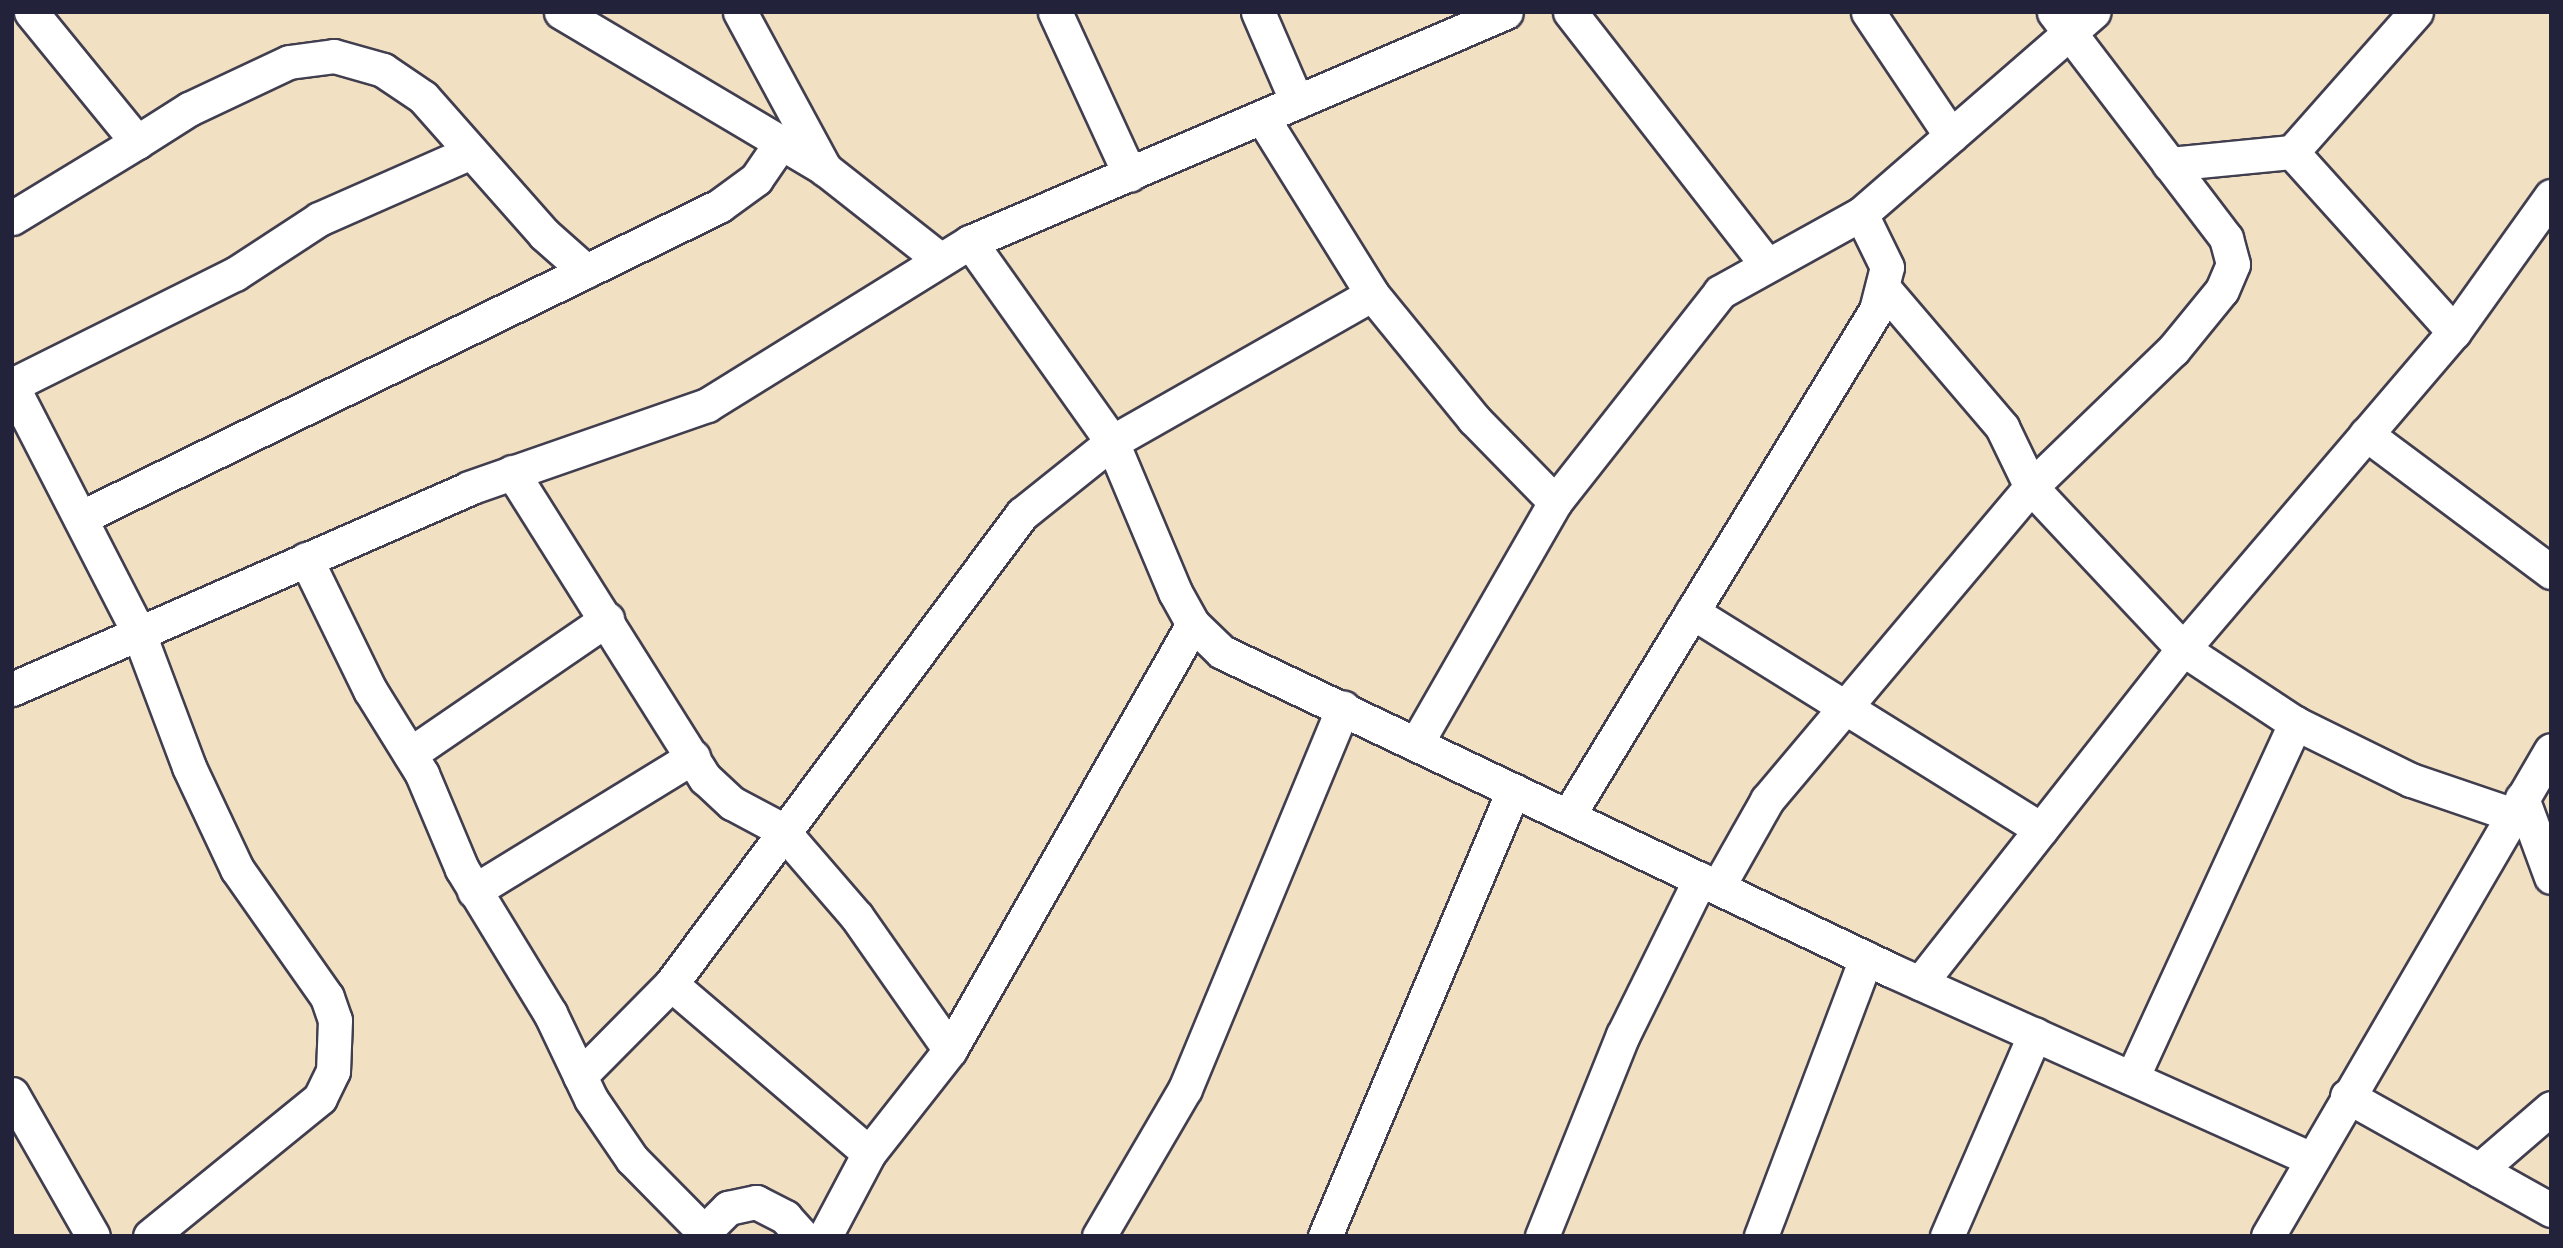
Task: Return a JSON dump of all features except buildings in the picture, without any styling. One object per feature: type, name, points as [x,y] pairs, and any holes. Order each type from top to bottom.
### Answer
[{"type":"street","points":[[31,12],[137,142]]},
{"type":"street","points":[[561,12],[825,169],[938,258]]},
{"type":"street","points":[[740,12],[825,169]]},
{"type":"street","points":[[1055,12],[1130,175]]},
{"type":"street","points":[[1258,12],[1297,102]]},
{"type":"street","points":[[12,689],[138,631],[512,472],[615,440],[747,386],[938,258],[970,242],[1506,12]]},
{"type":"street","points":[[1570,12],[1766,264]]},
{"type":"street","points":[[1868,12],[1951,136]]},
{"type":"street","points":[[2169,164],[2292,152],[2416,12]]},
{"type":"street","points":[[1416,744],[1555,502],[1720,292],[1766,264],[1861,214],[1951,136],[2072,19],[2169,164],[2226,238],[2233,264],[2222,290],[2173,350],[2031,487],[1847,712],[1767,800],[1709,882],[1623,1035],[1542,1236]]},
{"type":"street","points":[[12,218],[189,109],[289,62],[334,56],[383,70],[423,97],[471,152],[586,271]]},
{"type":"street","points":[[1262,117],[1372,294],[1475,418],[1555,502]]},
{"type":"street","points":[[84,516],[586,271],[745,190],[780,144]]},
{"type":"street","points":[[150,1236],[320,1098],[338,1041],[327,997],[237,869],[189,766],[138,631],[84,516],[12,385],[235,274],[319,219],[471,152]]},
{"type":"street","points":[[2292,152],[2454,332]]},
{"type":"street","points":[[1920,983],[2183,649],[2454,332],[2551,197]]},
{"type":"street","points":[[1568,816],[1885,291],[1886,267],[1861,214]]},
{"type":"street","points":[[970,242],[1112,442],[1193,624],[1222,652],[1343,707],[1866,958],[2311,1159]]},
{"type":"street","points":[[1885,291],[2002,427],[2031,487],[2183,649],[2295,723],[2411,780],[2518,806]]},
{"type":"street","points":[[580,1076],[671,984],[781,829],[1022,514],[1112,442],[1372,294]]},
{"type":"street","points":[[2367,434],[2551,572]]},
{"type":"street","points":[[512,472],[693,757],[732,803],[781,829],[858,917],[950,1050]]},
{"type":"street","points":[[306,559],[370,690],[410,754],[474,891],[550,1013],[580,1076],[632,1159],[701,1233],[728,1208],[756,1202],[785,1217],[802,1236]]},
{"type":"street","points":[[1692,612],[1847,712],[2041,829]]},
{"type":"street","points":[[410,754],[607,619]]},
{"type":"street","points":[[825,1236],[869,1153],[950,1050],[1193,624]]},
{"type":"street","points":[[1099,1236],[1185,1089],[1343,707]]},
{"type":"street","points":[[2132,1078],[2295,723]]},
{"type":"street","points":[[2268,1236],[2347,1096],[2551,750]]},
{"type":"street","points":[[474,891],[693,757]]},
{"type":"street","points":[[1325,1236],[1513,790]]},
{"type":"street","points":[[2518,806],[2551,877]]},
{"type":"street","points":[[1761,1236],[1866,958]]},
{"type":"street","points":[[671,984],[740,1036],[869,1153]]},
{"type":"street","points":[[1947,1236],[2035,1034]]},
{"type":"street","points":[[12,1094],[93,1236]]},
{"type":"street","points":[[2347,1096],[2551,1210]]},
{"type":"street","points":[[2479,1170],[2551,1108]]}]
